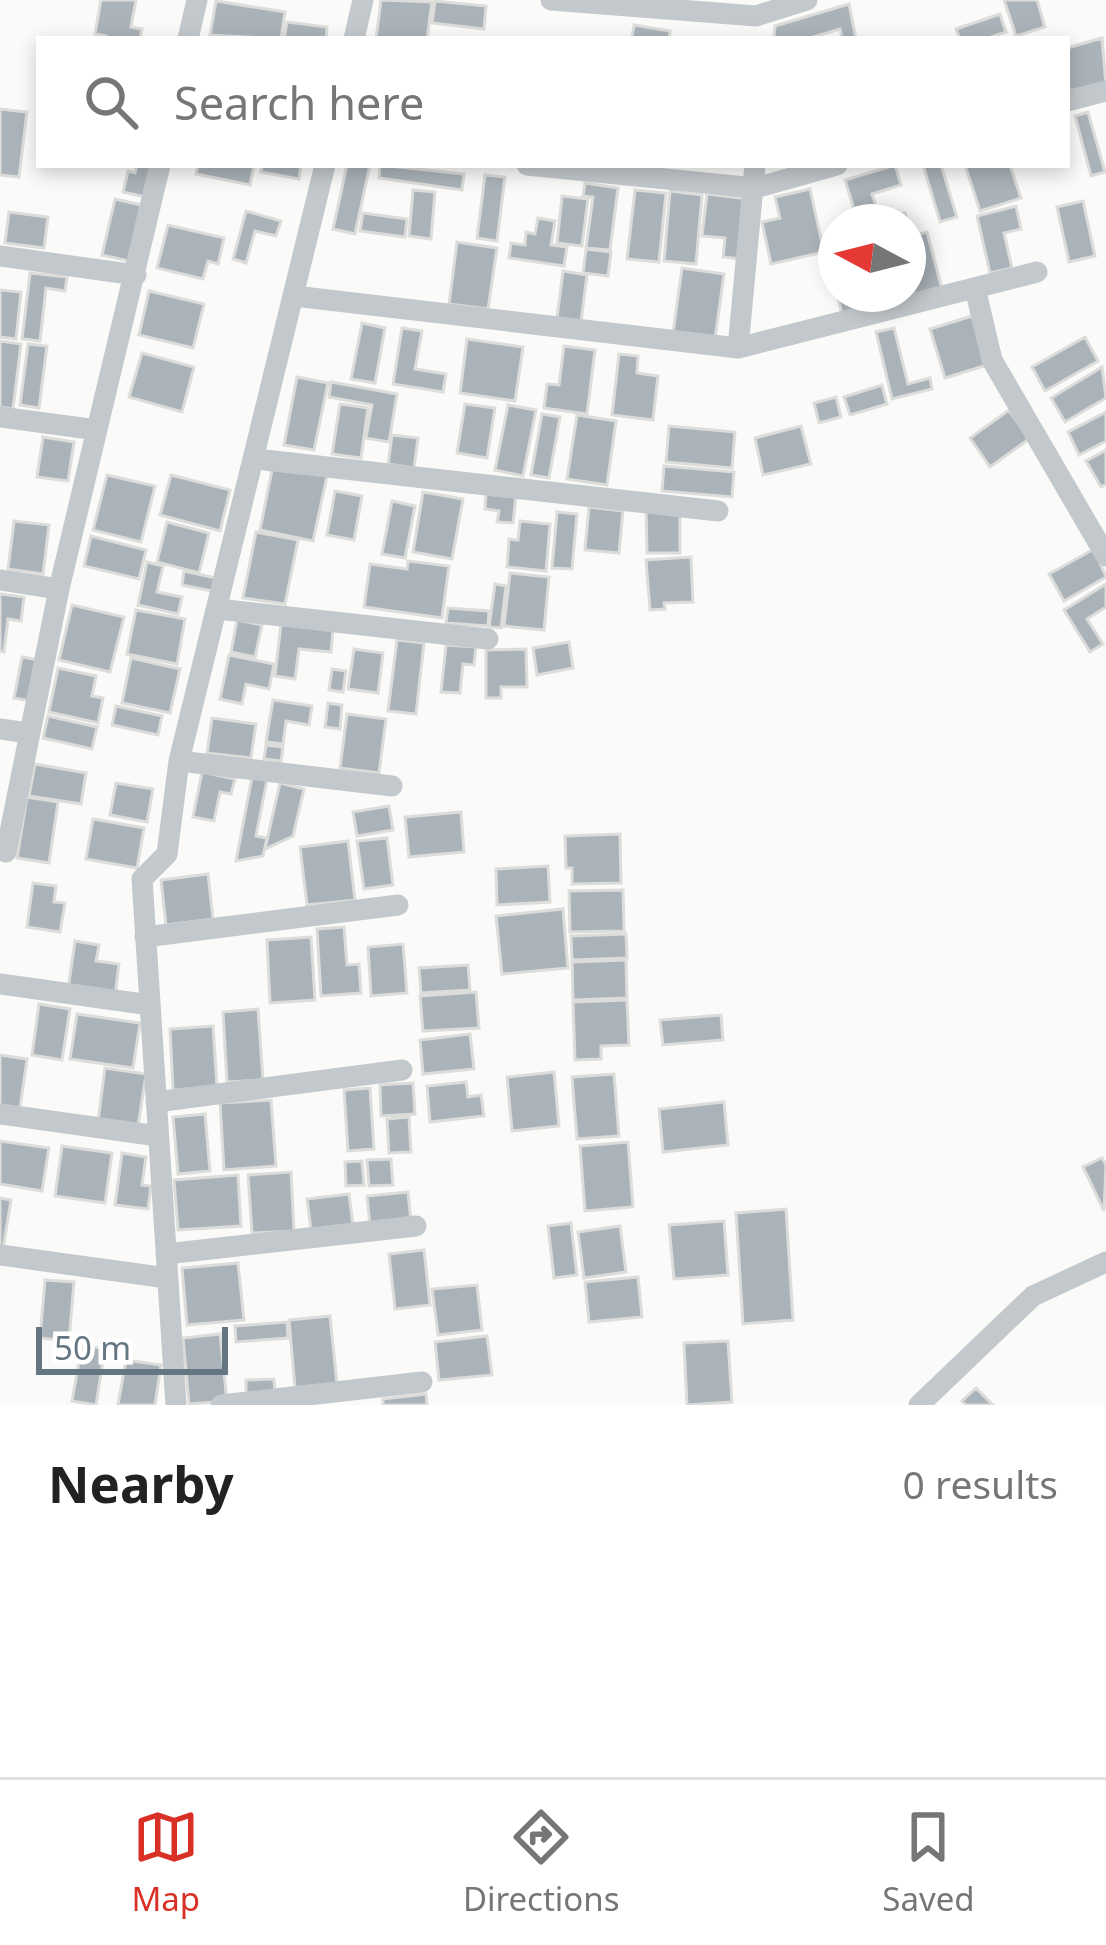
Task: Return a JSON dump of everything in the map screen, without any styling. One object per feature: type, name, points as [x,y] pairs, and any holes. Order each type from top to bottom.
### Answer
[{"type":"street","points":[[189,36],[197,0]]},
{"type":"street","points":[[355,36],[364,0]]},
{"type":"street","points":[[551,0],[761,16],[807,0]]},
{"type":"street","points":[[1070,100],[1106,91]]},
{"type":"street","points":[[6,852],[59,589],[159,168]]},
{"type":"street","points":[[176,1405],[142,879],[167,854],[179,761],[324,168]]},
{"type":"street","points":[[589,168],[755,176],[815,168]]},
{"type":"street","points":[[738,348],[755,176]]},
{"type":"street","points":[[0,256],[136,275]]},
{"type":"street","points":[[294,296],[738,348],[1037,272]]},
{"type":"street","points":[[975,288],[992,360],[1106,556]]},
{"type":"street","points":[[0,417],[97,430]]},
{"type":"street","points":[[256,459],[718,511]]},
{"type":"street","points":[[0,580],[59,589]]},
{"type":"street","points":[[218,609],[488,639]]},
{"type":"street","points":[[0,729],[28,733]]},
{"type":"street","points":[[179,761],[392,786]]},
{"type":"street","points":[[145,937],[398,905]]},
{"type":"street","points":[[0,984],[150,1005]]},
{"type":"street","points":[[156,1102],[402,1070]]},
{"type":"street","points":[[0,1114],[158,1136]]},
{"type":"street","points":[[166,1255],[416,1226]]},
{"type":"street","points":[[0,1255],[167,1278]]},
{"type":"street","points":[[934,1400],[1033,1296],[1106,1262]]},
{"type":"street","points":[[221,1405],[422,1382]]},
{"type":"building","points":[[101,0],[136,0],[131,27],[142,29],[141,36],[95,34]]},
{"type":"building","points":[[381,0],[432,2],[427,36],[376,36]]},
{"type":"building","points":[[1004,0],[1037,0],[1045,27],[1016,36]]},
{"type":"building","points":[[216,1],[285,12],[281,36],[210,35]]},
{"type":"building","points":[[435,1],[486,6],[484,29],[432,23]]},
{"type":"building","points":[[849,4],[855,36],[841,36],[840,29],[817,36],[774,36],[775,26]]},
{"type":"building","points":[[1000,14],[1006,32],[959,36],[956,29]]},
{"type":"building","points":[[287,22],[327,27],[326,36],[285,36]]},
{"type":"building","points":[[634,25],[670,31],[669,36],[632,36]]},
{"type":"building","points":[[1102,38],[1106,85],[1071,95],[1070,47]]},
{"type":"building","points":[[0,109],[27,112],[19,177],[0,175]]},
{"type":"building","points":[[1088,112],[1105,172],[1091,176],[1075,116]]},
{"type":"building","points":[[136,168],[156,168],[150,198],[123,192],[128,171],[135,173]]},
{"type":"building","points":[[197,168],[253,168],[250,185],[196,174]]},
{"type":"building","points":[[262,168],[301,168],[299,179],[261,172]]},
{"type":"building","points":[[346,168],[369,168],[355,234],[333,229]]},
{"type":"building","points":[[380,168],[464,174],[462,190],[379,178]]},
{"type":"building","points":[[896,168],[901,185],[872,194],[875,204],[852,204],[845,180]]},
{"type":"building","points":[[924,168],[942,168],[957,217],[940,222]]},
{"type":"building","points":[[966,168],[1011,168],[1021,198],[980,211]]},
{"type":"building","points":[[485,175],[505,177],[497,241],[477,238]]},
{"type":"building","points":[[585,183],[618,188],[610,250],[586,248],[593,197],[583,196]]},
{"type":"building","points":[[810,189],[818,253],[771,264],[762,222],[780,218],[775,197]]},
{"type":"building","points":[[413,190],[435,192],[431,239],[409,236]]},
{"type":"building","points":[[635,190],[666,193],[659,262],[627,259]]},
{"type":"building","points":[[670,191],[702,195],[696,264],[664,261]]},
{"type":"building","points":[[707,194],[749,199],[742,259],[723,257],[725,238],[702,236]]},
{"type":"building","points":[[562,196],[588,199],[582,246],[557,243]]},
{"type":"building","points":[[115,199],[141,205],[129,261],[102,255]]},
{"type":"building","points":[[1083,201],[1095,256],[1069,262],[1057,207]]},
{"type":"building","points":[[1016,206],[1021,229],[1004,233],[1012,268],[990,273],[977,216]]},
{"type":"building","points":[[246,211],[281,221],[276,236],[255,231],[246,263],[233,259]]},
{"type":"building","points":[[9,212],[48,217],[44,248],[5,243]]},
{"type":"building","points":[[363,213],[407,219],[405,237],[360,231]]},
{"type":"building","points":[[538,218],[555,221],[551,245],[567,247],[564,266],[509,258],[511,243],[525,245],[526,232],[535,234]]},
{"type":"building","points":[[168,225],[224,238],[218,264],[208,261],[203,279],[157,268]]},
{"type":"building","points":[[926,232],[942,289],[926,293]]},
{"type":"building","points":[[457,242],[497,248],[488,309],[449,304]]},
{"type":"building","points":[[586,249],[611,252],[608,276],[583,273]]},
{"type":"building","points":[[682,268],[724,274],[715,339],[673,333]]},
{"type":"building","points":[[563,271],[587,275],[581,322],[557,318]]},
{"type":"building","points":[[30,273],[67,277],[65,291],[46,288],[40,341],[22,339]]},
{"type":"building","points":[[0,290],[21,292],[16,339],[0,337]]},
{"type":"building","points":[[149,291],[204,304],[193,348],[139,335]]},
{"type":"building","points":[[972,316],[987,365],[945,378],[930,329]]},
{"type":"building","points":[[362,323],[385,328],[375,383],[351,379]]},
{"type":"building","points":[[402,328],[422,331],[415,369],[446,374],[443,392],[393,384]]},
{"type":"building","points":[[894,328],[908,384],[930,378],[932,389],[892,399],[876,332]]},
{"type":"building","points":[[1085,337],[1098,361],[1045,391],[1032,367]]},
{"type":"building","points":[[467,339],[523,347],[515,401],[460,393]]},
{"type":"building","points":[[0,341],[21,344],[13,409],[0,407]]},
{"type":"building","points":[[28,344],[47,346],[39,408],[20,405]]},
{"type":"building","points":[[564,346],[595,350],[587,414],[544,408],[547,384],[559,385]]},
{"type":"building","points":[[142,353],[194,367],[182,412],[129,397]]},
{"type":"building","points":[[619,354],[638,356],[637,373],[658,376],[653,420],[612,415]]},
{"type":"building","points":[[1102,367],[1106,398],[1065,422],[1051,398]]},
{"type":"building","points":[[297,377],[328,383],[314,450],[284,445]]},
{"type":"building","points":[[331,382],[397,394],[389,442],[366,438],[372,405],[329,397]]},
{"type":"building","points":[[882,385],[887,404],[850,415],[844,397]]},
{"type":"building","points":[[836,397],[841,417],[819,423],[814,403]]},
{"type":"building","points":[[340,404],[368,408],[361,458],[332,454]]},
{"type":"building","points":[[465,404],[495,408],[487,458],[457,453]]},
{"type":"building","points":[[508,405],[536,410],[523,476],[495,470]]},
{"type":"building","points":[[1009,410],[1029,439],[990,467],[970,438]]},
{"type":"building","points":[[1106,412],[1106,441],[1079,455],[1068,432]]},
{"type":"building","points":[[542,414],[560,417],[549,478],[531,475]]},
{"type":"building","points":[[577,415],[616,421],[607,485],[567,479]]},
{"type":"building","points":[[669,426],[735,432],[732,468],[666,462]]},
{"type":"building","points":[[801,426],[811,464],[763,475],[755,438]]},
{"type":"building","points":[[392,435],[418,438],[414,468],[388,464]]},
{"type":"building","points":[[43,437],[74,442],[68,481],[37,477]]},
{"type":"building","points":[[1106,450],[1106,484],[1101,487],[1086,461]]},
{"type":"building","points":[[273,465],[327,476],[313,541],[260,530]]},
{"type":"building","points":[[664,466],[734,472],[732,497],[662,491]]},
{"type":"building","points":[[107,475],[155,486],[141,542],[93,530]]},
{"type":"building","points":[[171,475],[230,490],[220,531],[160,515]]},
{"type":"building","points":[[335,491],[362,496],[354,540],[327,535]]},
{"type":"building","points":[[423,492],[463,499],[452,559],[413,552]]},
{"type":"building","points":[[486,494],[516,497],[513,523],[497,522],[499,511],[485,509]]},
{"type":"building","points":[[392,501],[415,506],[405,558],[382,554]]},
{"type":"building","points":[[589,507],[623,511],[619,553],[585,550]]},
{"type":"building","points":[[646,511],[680,511],[680,553],[647,553]]},
{"type":"building","points":[[557,512],[577,514],[572,569],[552,568]]},
{"type":"building","points":[[14,521],[49,525],[43,574],[8,569]]},
{"type":"building","points":[[520,521],[550,524],[546,571],[507,567],[509,539],[518,540]]},
{"type":"building","points":[[167,522],[209,533],[199,573],[157,562]]},
{"type":"building","points":[[256,532],[298,540],[285,604],[243,598]]},
{"type":"building","points":[[91,536],[146,550],[139,579],[84,566]]},
{"type":"building","points":[[1094,549],[1106,577],[1064,601],[1049,574]]},
{"type":"building","points":[[691,557],[693,602],[664,603],[665,609],[650,610],[646,560]]},
{"type":"building","points":[[408,561],[449,566],[442,618],[364,607],[370,564],[407,569]]},
{"type":"building","points":[[147,562],[163,566],[157,592],[182,597],[178,614],[138,605]]},
{"type":"building","points":[[184,571],[220,579],[217,592],[182,585]]},
{"type":"building","points":[[510,573],[549,577],[544,630],[504,626]]},
{"type":"building","points":[[495,584],[506,586],[501,628],[489,627]]},
{"type":"building","points":[[1106,584],[1106,607],[1087,619],[1103,644],[1090,652],[1064,610]]},
{"type":"building","points":[[0,594],[24,597],[21,621],[8,619],[4,652],[0,651]]},
{"type":"building","points":[[72,605],[124,617],[110,672],[59,660]]},
{"type":"building","points":[[448,608],[489,611],[488,626],[446,623]]},
{"type":"building","points":[[136,610],[185,619],[177,664],[127,654]]},
{"type":"building","points":[[237,620],[262,625],[255,657],[231,652]]},
{"type":"building","points":[[281,624],[333,630],[331,652],[299,649],[295,679],[275,676]]},
{"type":"building","points":[[397,640],[424,643],[416,714],[388,711]]},
{"type":"building","points":[[569,642],[573,668],[537,675],[533,648]]},
{"type":"building","points":[[446,645],[476,647],[474,665],[463,664],[460,693],[441,692]]},
{"type":"building","points":[[354,649],[383,653],[378,693],[348,689]]},
{"type":"building","points":[[526,649],[527,687],[501,687],[501,698],[486,698],[486,650]]},
{"type":"building","points":[[229,655],[274,664],[269,689],[246,684],[242,704],[220,699]]},
{"type":"building","points":[[22,657],[39,660],[31,701],[14,698]]},
{"type":"building","points":[[131,658],[180,669],[170,713],[122,703]]},
{"type":"building","points":[[58,668],[96,676],[92,696],[103,698],[98,723],[49,712]]},
{"type":"building","points":[[332,669],[346,671],[343,692],[329,690]]},
{"type":"building","points":[[273,700],[312,706],[309,725],[286,721],[283,744],[266,742]]},
{"type":"building","points":[[328,703],[342,705],[340,729],[325,727]]},
{"type":"building","points":[[116,706],[162,716],[158,735],[112,725]]},
{"type":"building","points":[[347,714],[386,719],[379,773],[340,768]]},
{"type":"building","points":[[48,716],[97,727],[92,749],[43,738]]},
{"type":"building","points":[[212,718],[256,724],[251,758],[207,753]]},
{"type":"building","points":[[266,745],[283,747],[281,761],[264,759]]},
{"type":"building","points":[[35,764],[86,773],[81,804],[29,796]]},
{"type":"building","points":[[202,772],[235,779],[231,794],[220,792],[214,821],[193,817]]},
{"type":"building","points":[[252,777],[267,780],[256,836],[267,838],[263,856],[236,861]]},
{"type":"building","points":[[116,783],[153,789],[147,822],[110,815]]},
{"type":"building","points":[[280,783],[304,789],[293,836],[265,849]]},
{"type":"building","points":[[27,797],[58,802],[49,863],[17,858]]},
{"type":"building","points":[[389,806],[393,830],[357,836],[353,812]]},
{"type":"building","points":[[461,812],[464,852],[409,857],[405,817]]},
{"type":"building","points":[[93,819],[144,828],[137,868],[86,859]]},
{"type":"building","points":[[620,834],[621,883],[572,884],[572,868],[566,868],[565,836]]},
{"type":"building","points":[[387,838],[393,885],[364,889],[357,841]]},
{"type":"building","points":[[348,841],[355,900],[307,905],[300,847]]},
{"type":"building","points":[[548,866],[550,902],[497,905],[496,869]]},
{"type":"building","points":[[208,874],[213,919],[166,925],[161,880]]},
{"type":"building","points":[[33,883],[56,886],[54,902],[65,903],[60,932],[27,927]]},
{"type":"building","points":[[623,890],[624,931],[570,932],[569,891]]},
{"type":"building","points":[[563,909],[568,968],[502,974],[496,916]]},
{"type":"building","points":[[344,927],[347,965],[359,964],[361,993],[321,996],[317,929]]},
{"type":"building","points":[[626,934],[627,958],[572,960],[571,936]]},
{"type":"building","points":[[311,937],[315,1000],[270,1003],[267,940]]},
{"type":"building","points":[[75,941],[99,945],[96,961],[119,964],[115,996],[68,989]]},
{"type":"building","points":[[403,944],[407,993],[371,996],[368,947]]},
{"type":"building","points":[[626,960],[627,998],[573,1000],[572,962]]},
{"type":"building","points":[[468,965],[470,990],[421,993],[419,968]]},
{"type":"building","points":[[476,992],[479,1028],[423,1031],[420,996]]},
{"type":"building","points":[[627,1000],[629,1045],[601,1046],[601,1059],[575,1060],[573,1002]]},
{"type":"building","points":[[39,1004],[70,1009],[62,1060],[32,1055]]},
{"type":"building","points":[[258,1009],[263,1080],[227,1082],[223,1012]]},
{"type":"building","points":[[77,1014],[140,1023],[133,1068],[70,1059]]},
{"type":"building","points":[[721,1015],[723,1040],[663,1045],[660,1020]]},
{"type":"building","points":[[213,1026],[217,1087],[173,1090],[170,1029]]},
{"type":"building","points":[[470,1034],[474,1069],[423,1074],[420,1040]]},
{"type":"building","points":[[0,1055],[27,1059],[20,1108],[0,1105]]},
{"type":"building","points":[[105,1068],[146,1074],[138,1127],[98,1121]]},
{"type":"building","points":[[554,1072],[559,1126],[512,1131],[507,1077]]},
{"type":"building","points":[[614,1074],[619,1136],[577,1139],[572,1077]]},
{"type":"building","points":[[466,1082],[468,1097],[481,1095],[484,1116],[430,1122],[427,1086]]},
{"type":"building","points":[[413,1083],[415,1114],[381,1116],[380,1085]]},
{"type":"building","points":[[370,1088],[374,1149],[348,1151],[344,1090]]},
{"type":"building","points":[[271,1100],[276,1166],[224,1170],[220,1103]]},
{"type":"building","points":[[724,1102],[728,1145],[663,1152],[659,1109]]},
{"type":"building","points":[[205,1114],[210,1171],[178,1174],[173,1117]]},
{"type":"building","points":[[409,1117],[411,1152],[389,1153],[387,1119]]},
{"type":"building","points":[[0,1141],[49,1148],[42,1191],[0,1184]]},
{"type":"building","points":[[628,1142],[633,1207],[585,1211],[580,1146]]},
{"type":"building","points":[[62,1146],[112,1153],[105,1203],[55,1196]]},
{"type":"building","points":[[122,1153],[146,1157],[142,1185],[151,1186],[148,1209],[115,1205]]},
{"type":"building","points":[[1102,1158],[1106,1165],[1104,1211],[1083,1167]]},
{"type":"building","points":[[391,1159],[393,1185],[369,1186],[367,1160]]},
{"type":"building","points":[[362,1161],[364,1185],[346,1186],[345,1162]]},
{"type":"building","points":[[291,1172],[294,1231],[252,1233],[248,1175]]},
{"type":"building","points":[[238,1175],[241,1226],[178,1230],[174,1180]]},
{"type":"building","points":[[408,1192],[411,1222],[370,1226],[367,1196]]},
{"type":"building","points":[[349,1194],[353,1225],[311,1230],[307,1199]]},
{"type":"building","points":[[0,1198],[11,1200],[3,1249],[0,1249]]},
{"type":"building","points":[[786,1209],[793,1320],[743,1324],[736,1213]]},
{"type":"building","points":[[724,1221],[728,1275],[674,1279],[669,1225]]},
{"type":"building","points":[[571,1223],[577,1275],[554,1278],[548,1226]]},
{"type":"building","points":[[620,1226],[626,1272],[584,1278],[578,1232]]},
{"type":"building","points":[[424,1250],[430,1305],[395,1309],[389,1254]]},
{"type":"building","points":[[238,1263],[244,1320],[187,1325],[182,1268]]},
{"type":"building","points":[[638,1277],[642,1317],[589,1322],[585,1282]]},
{"type":"building","points":[[45,1280],[74,1282],[69,1341],[40,1338]]},
{"type":"building","points":[[477,1285],[482,1330],[438,1335],[432,1289]]},
{"type":"building","points":[[330,1316],[337,1384],[295,1388],[289,1320]]},
{"type":"building","points":[[287,1322],[288,1338],[236,1342],[235,1326]]},
{"type":"building","points":[[220,1334],[227,1401],[189,1404],[183,1338]]},
{"type":"building","points":[[487,1336],[492,1375],[439,1380],[435,1342]]},
{"type":"building","points":[[728,1341],[732,1402],[687,1405],[684,1343]]},
{"type":"building","points":[[82,1345],[105,1349],[96,1405],[72,1401]]},
{"type":"building","points":[[126,1360],[161,1365],[155,1405],[118,1405]]},
{"type":"building","points":[[274,1379],[275,1394],[246,1396],[246,1380]]},
{"type":"building","points":[[976,1388],[993,1405],[962,1401]]},
{"type":"building","points":[[426,1394],[427,1405],[383,1405],[383,1399]]}]
